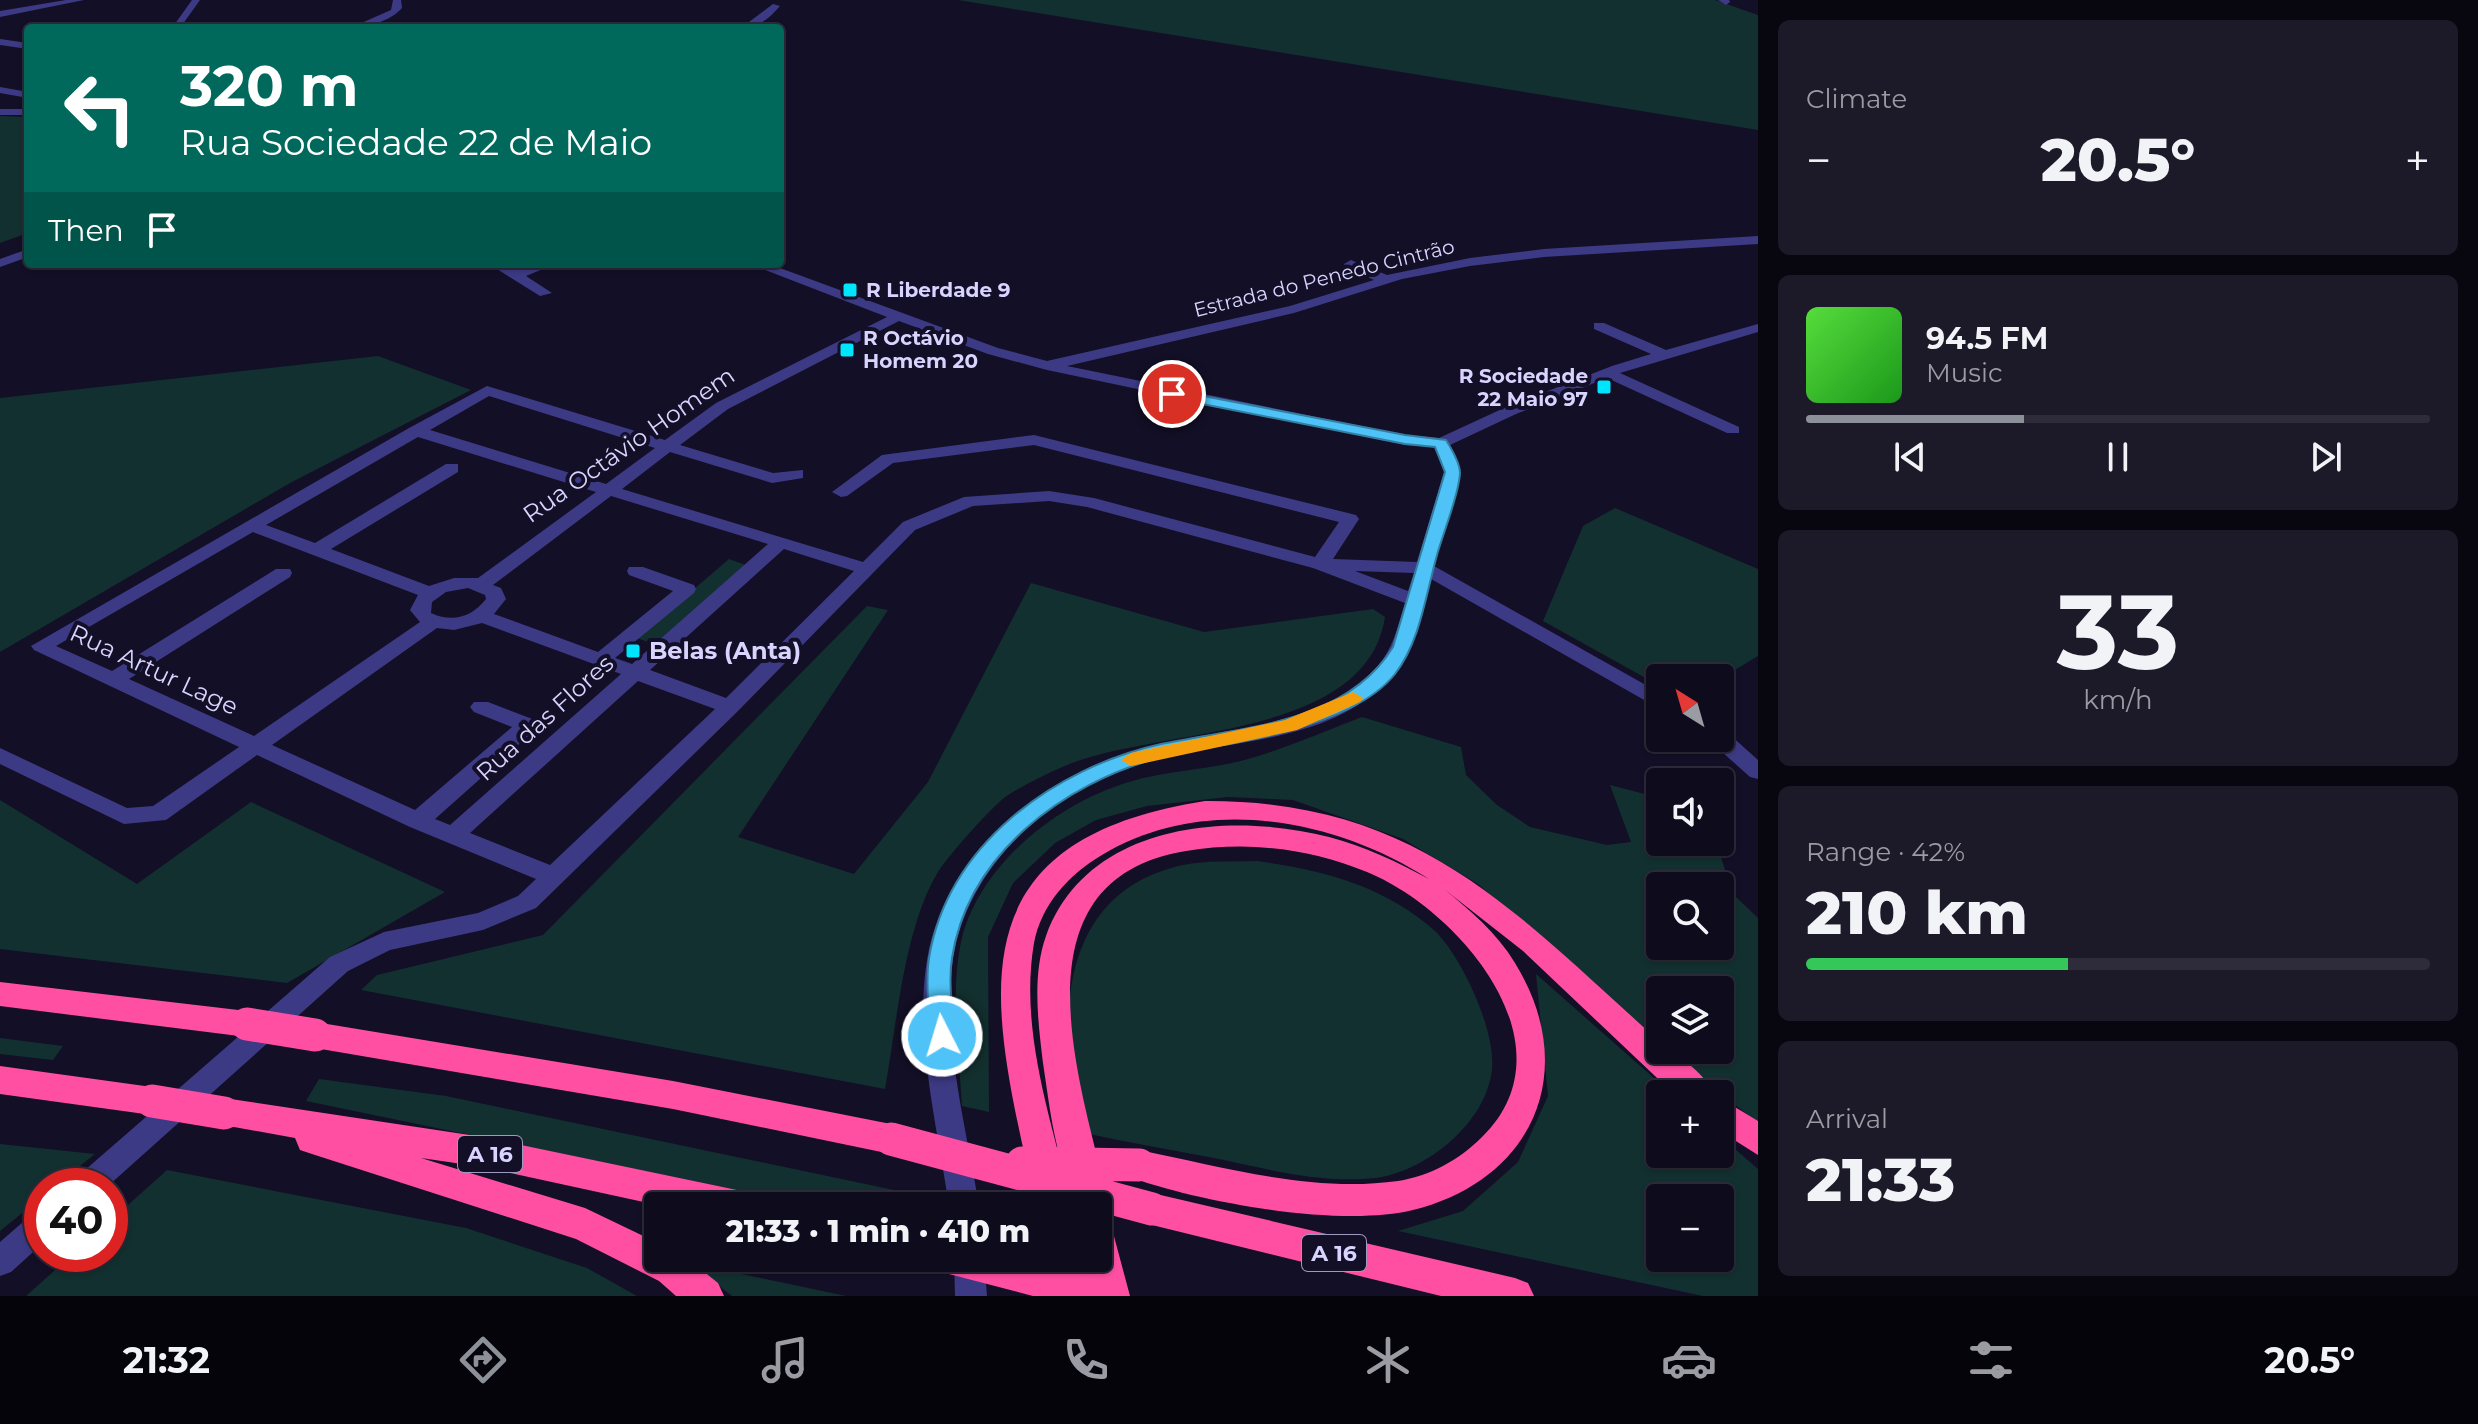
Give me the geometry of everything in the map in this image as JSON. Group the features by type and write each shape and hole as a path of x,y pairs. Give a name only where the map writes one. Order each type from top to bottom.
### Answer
{"highway":[{"path":"1051,1192 1020,1039 1015,999 1020,941 1041,893 1063,867 1116,834 1185,813 1251,810 1324,822 1382,842 1426,864 1492,908 1682,1080"},
{"path":"987,1162 1081,1164 1139,1165 1319,1200 1401,1197 1455,1176 1494,1151 1517,1120 1529,1090 1531,1060 1527,1028 1509,977 1470,929 1431,896 1399,876 1337,848 1271,834 1229,833 1192,837 1152,847 1121,862 1092,883 1070,910 1058,940 1052,977 1060,1069 1081,1164 1088,1192"},
{"name":"A 16","path":"0,994 247,1024 673,1095 891,1139 987,1162 1152,1209 1515,1296"},
{"name":"A 16","path":"0,1080 483,1152 671,1192"},
{"path":"232,1114 585,1225 672,1269 705,1296"},
{"path":"1734,1122 1758,1140"},
{"path":"1006,1272 1098,1296"},
{"path":"1068,1272 1073,1296"},
{"path":"1106,1272 1111,1296"}],"street":[{"path":"0,14 80,0"},
{"path":"179,24 196,0"},
{"path":"364,24 394,12 398,8 397,0"},
{"path":"752,24 776,6"},
{"path":"0,42 24,45"},
{"path":"0,90 23,93"},
{"path":"0,100 23,93"},
{"path":"0,112 24,112"},
{"name":"Estrada do Penedo Cintrão","path":"1047,366 1294,309 1386,280 1470,262 1544,253 1758,240"},
{"path":"0,263 24,254"},
{"path":"1351,264 1386,280"},
{"path":"503,268 545,293"},
{"path":"515,275 536,268"},
{"path":"768,268 993,351 1047,366 1390,437 1441,443 1608,373 1758,328"},
{"name":"Rua Octávio Homem","path":"481,585 607,488 722,406 899,316"},
{"path":"1599,326 1663,354"},
{"path":"1608,373 1733,430"},
{"name":"Rua Artur Lage","path":"553,876 418,821 41,646 487,391 663,447"},
{"path":"415,431 864,568"},
{"path":"841,492 888,459 1034,440 1350,519 1320,564"},
{"path":"962,1192 938,996 940,960 949,923 975,870 1023,817 1086,778 1161,751 1290,726 1352,699 1387,672 1402,647 1452,472 1441,443"},
{"path":"663,447 772,478 797,474"},
{"path":"318,549 452,468"},
{"path":"107,1168 339,964 384,942 483,921 508,913 527,902 730,707 864,568 909,526 937,512 970,501 1049,496 1088,502 1320,564 1416,601"},
{"path":"253,526 430,593"},
{"name":"Rua das Flores","path":"453,835 779,544"},
{"path":"1320,564 1425,568 1646,694"},
{"path":"602,659 687,589 636,571"},
{"path":"113,680 283,573"},
{"path":"453,583 481,585 494,592 496,599 481,616 456,624 433,622 420,610 422,600 430,593 453,583"},
{"path":"481,616 730,707"},
{"path":"0,755 124,816 158,814 433,622"},
{"path":"418,821 527,725 481,707"},
{"path":"1734,751 1758,772"},
{"path":"0,1262 24,1241"},
{"path":"970,1272 971,1296"}],"green space":[{"path":"958,0 1715,0 1758,15 1758,130"},
{"path":"0,116 24,117 24,234 0,243"},
{"path":"378,356 471,390 290,483 0,652 0,398"},
{"path":"1615,508 1758,569 1758,656 1734,671 1734,664 1646,664 1646,678 1543,621 1583,526"},
{"path":"729,559 749,566 656,645 637,638"},
{"path":"1031,583 1204,632 1373,609 1385,617 1370,657 1340,687 1300,708 1253,723 1106,753 1067,765 1001,801 951,855 926,895 909,948 885,1089 361,990 377,975 543,935 867,606 888,610 738,837 854,874 928,782"},
{"path":"1362,717 1461,747 1466,775 1497,805 1530,827 1607,845 1631,842 1610,785 1646,794 1646,856 1721,856 1726,872 1646,872 1646,960 1734,960 1734,895 1758,918 1758,1123 1734,1104 1734,1080 1704,1080 1684,1064 1734,1064 1734,976 1646,976 1646,1033 1478,884 1403,839 1293,800 1228,797 1147,806 1096,820 1055,843 1013,883 988,937 989,1112 962,1106 956,1003 961,942 970,914 984,888 1003,864 1024,841 1049,822 1102,792 1144,778 1219,766 1291,745"},
{"path":"0,800 137,884 251,802 445,892 287,983 0,949"},
{"path":"1257,861 1328,875 1395,902 1435,931 1466,976 1489,1035 1492,1069 1488,1089 1467,1125 1451,1141 1415,1165 1376,1178 1335,1179 1274,1171 1089,1134 1073,1051 1069,1006 1079,955 1100,914 1116,897 1157,873 1192,863"},
{"path":"1536,974 1656,1080 1646,1080 1646,1168 1734,1168 1734,1148 1758,1169 1758,1296 1703,1296 1398,1231 1463,1211 1518,1162 1548,1096"},
{"path":"0,1038 63,1046 53,1060 0,1054"},
{"path":"319,1079 446,1096 894,1192 745,1192 306,1101"},
{"path":"0,1144 95,1154 78,1168 24,1168 24,1212 0,1231"},
{"path":"167,1170 466,1228 587,1268 637,1296 26,1296 53,1272 128,1272 128,1205"},
{"path":"701,1272 732,1272 846,1296 732,1296"}],"slow traffic":[{"path":"1131,760 1161,751 1290,726 1353,698"}],"place":[{"name":"R Liberdade 9","path":"850,290"},
{"name":"R Octávio Homem 20","path":"847,350"},
{"name":"R Sociedade 22 Maio 97","path":"1604,387"},
{"name":"Belas (Anta)","path":"633,651"}],"route":[{"path":"942,1036 938,996 940,960 949,923 975,870 998,841 1023,817 1053,796 1121,762 1161,751 1254,735 1324,713 1372,685 1387,672 1402,647 1452,472 1441,443 1405,440 1172,394"}]}
